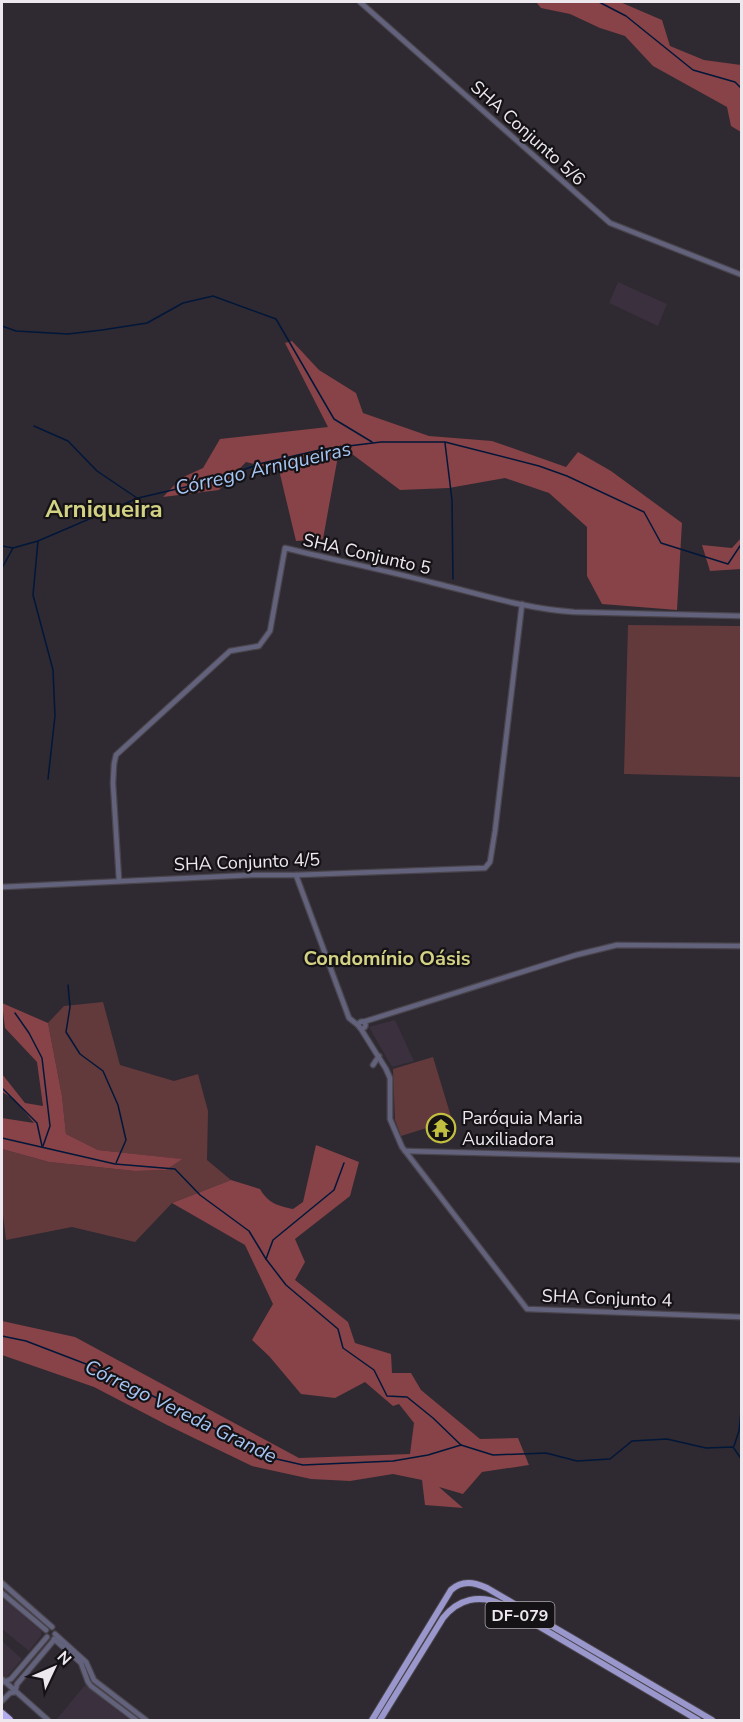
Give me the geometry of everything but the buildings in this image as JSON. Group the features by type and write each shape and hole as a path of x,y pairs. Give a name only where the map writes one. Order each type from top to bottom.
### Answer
{"main road":[{"name":"DF-079","path":"372,1720 445,1598 455,1586 466,1583 478,1584 712,1720"},
{"path":"475,1599 481,1592 478,1584"},
{"path":"380,1720 436,1629 454,1606 445,1598"},
{"name":"DF-079","path":"454,1606 475,1599 490,1600 501,1604 698,1720"}],"street":[{"name":"SHA Conjunto 5/6","path":"360,2 610,224 741,275"},
{"path":"692,263 697,257"},
{"name":"SHA Conjunto 5","path":"119,880 113,783 116,754 230,651 259,646 264,641 270,631 285,548 435,583 503,602 522,604"},
{"path":"522,604 574,612 741,616"},
{"name":"SHA Conjunto 4/5","path":"2,887 119,880 484,868 490,862 522,604"},
{"name":"SHA Conjunto 4","path":"296,875 349,1018 352,1022 363,1026 390,1078 390,1119 399,1142 527,1309 741,1317"},
{"path":"363,1026 576,955 617,945 741,946"},
{"path":"373,1065 379,1056"},
{"path":"405,1151 741,1160"},
{"path":"2,1583 52,1627 54,1637 81,1663 90,1684 145,1720"},
{"path":"2,1685 11,1679 47,1637 46,1630 2,1593 10,1590"},
{"path":"12,1602 17,1597"},
{"path":"46,1630 52,1627"},
{"path":"47,1637 54,1637"},
{"path":"15,1692 17,1684 54,1637"},
{"path":"11,1679 17,1684"},
{"path":"2,1685 15,1692 48,1720"},
{"path":"2,1685 7,1695"},
{"path":"2,1701 7,1695 15,1692"},
{"path":"118,1702 136,1720"},
{"path":"2,1709 6,1718"}],"shaded area":[{"path":"536,2 620,2 662,20 670,46 704,60 741,65 741,132 731,126 727,107 653,66 625,36 600,28 570,14 541,8"},
{"path":"618,282 667,304 658,326 609,303"},
{"path":"292,341 319,370 356,393 363,413 429,436 492,441 566,467 578,452 611,471 682,523 677,610 602,604 587,576 587,527 549,493 505,478 449,488 400,490 340,445 323,539 296,541 279,470 246,462 219,490 163,497 181,478 203,468 220,439 328,427 285,343"},
{"path":"741,538 741,569 710,571 702,545 732,548"},
{"path":"628,625 741,626 741,777 624,774"},
{"path":"103,1002 120,1065 174,1081 198,1074 208,1111 207,1160 231,1180 172,1203 135,1242 72,1227 6,1240 2,1207 2,1149 49,1162 135,1171 166,1170 180,1159 98,1150 66,1134 62,1096 48,1023 64,1006"},
{"path":"2,1003 48,1023 62,1096 66,1134 98,1150 182,1159 166,1170 135,1171 49,1162 2,1149 2,1118 34,1123 14,1099 2,1092 2,1074 25,1103 43,1106 37,1062 5,1028"},
{"path":"395,1020 414,1061 392,1067 369,1027"},
{"path":"433,1057 452,1120 401,1136 395,1120 393,1069"},
{"path":"316,1145 359,1162 350,1196 295,1239 305,1262 295,1280 348,1322 355,1343 391,1354 392,1373 411,1373 421,1390 480,1439 518,1438 529,1465 482,1472 463,1494 439,1487 463,1508 425,1505 422,1480 393,1474 350,1481 311,1479 252,1466 94,1387 2,1355 2,1321 75,1337 299,1458 410,1454 414,1423 399,1404 393,1406 365,1382 335,1398 301,1394 269,1356 252,1340 273,1304 245,1245 172,1203 231,1180 260,1189 266,1198 274,1203 293,1209 303,1202"},
{"path":"2,1598 41,1631 41,1636 29,1651 2,1629"},
{"path":"2,1641 22,1659 5,1679 2,1675"},
{"path":"85,1685 129,1720 56,1720"}],"waterway":[{"path":"599,2 626,16 693,70 735,82 742,89"},
{"path":"2,326 16,331 68,334 102,330 147,323 183,303 213,296 276,319 334,419 372,442"},
{"path":"34,426 68,441 97,471 137,498"},
{"name":"Córrego Arniqueiras","path":"2,546 13,548 38,541 138,498 207,482 263,463 324,449 381,442 445,442 539,466 567,476 644,512 661,543 728,564 742,543"},
{"path":"445,443 452,500 453,579"},
{"path":"38,541 33,595 53,670 55,716 48,779"},
{"path":"2,568 13,548"},
{"path":"68,985 70,1007 66,1032 80,1054 103,1071 118,1105 126,1140 116,1163"},
{"path":"15,1013 42,1058 50,1126 43,1146"},
{"path":"2,1088 37,1123 42,1146"},
{"path":"2,1138 115,1164 175,1169 200,1195 249,1231 266,1259 286,1285 338,1329 343,1348 374,1370 387,1396 407,1397 461,1445"},
{"path":"266,1259 273,1240 334,1190 344,1163"},
{"name":"Córrego Vereda Grande","path":"2,1336 26,1341 86,1364 134,1386 268,1457 303,1465 393,1461 428,1455 461,1445 493,1455 546,1453 577,1461 610,1459 632,1441 667,1439 706,1448 733,1447 742,1460"},
{"path":"734,1446 739,1431 742,1400"}],"place":[{"name":"Paróquia Maria Auxiliadora","path":"441,1128"}],"district":[{"name":"Arniqueira","path":"104,509"},
{"name":"Condomínio Oásis","path":"387,958"}]}
